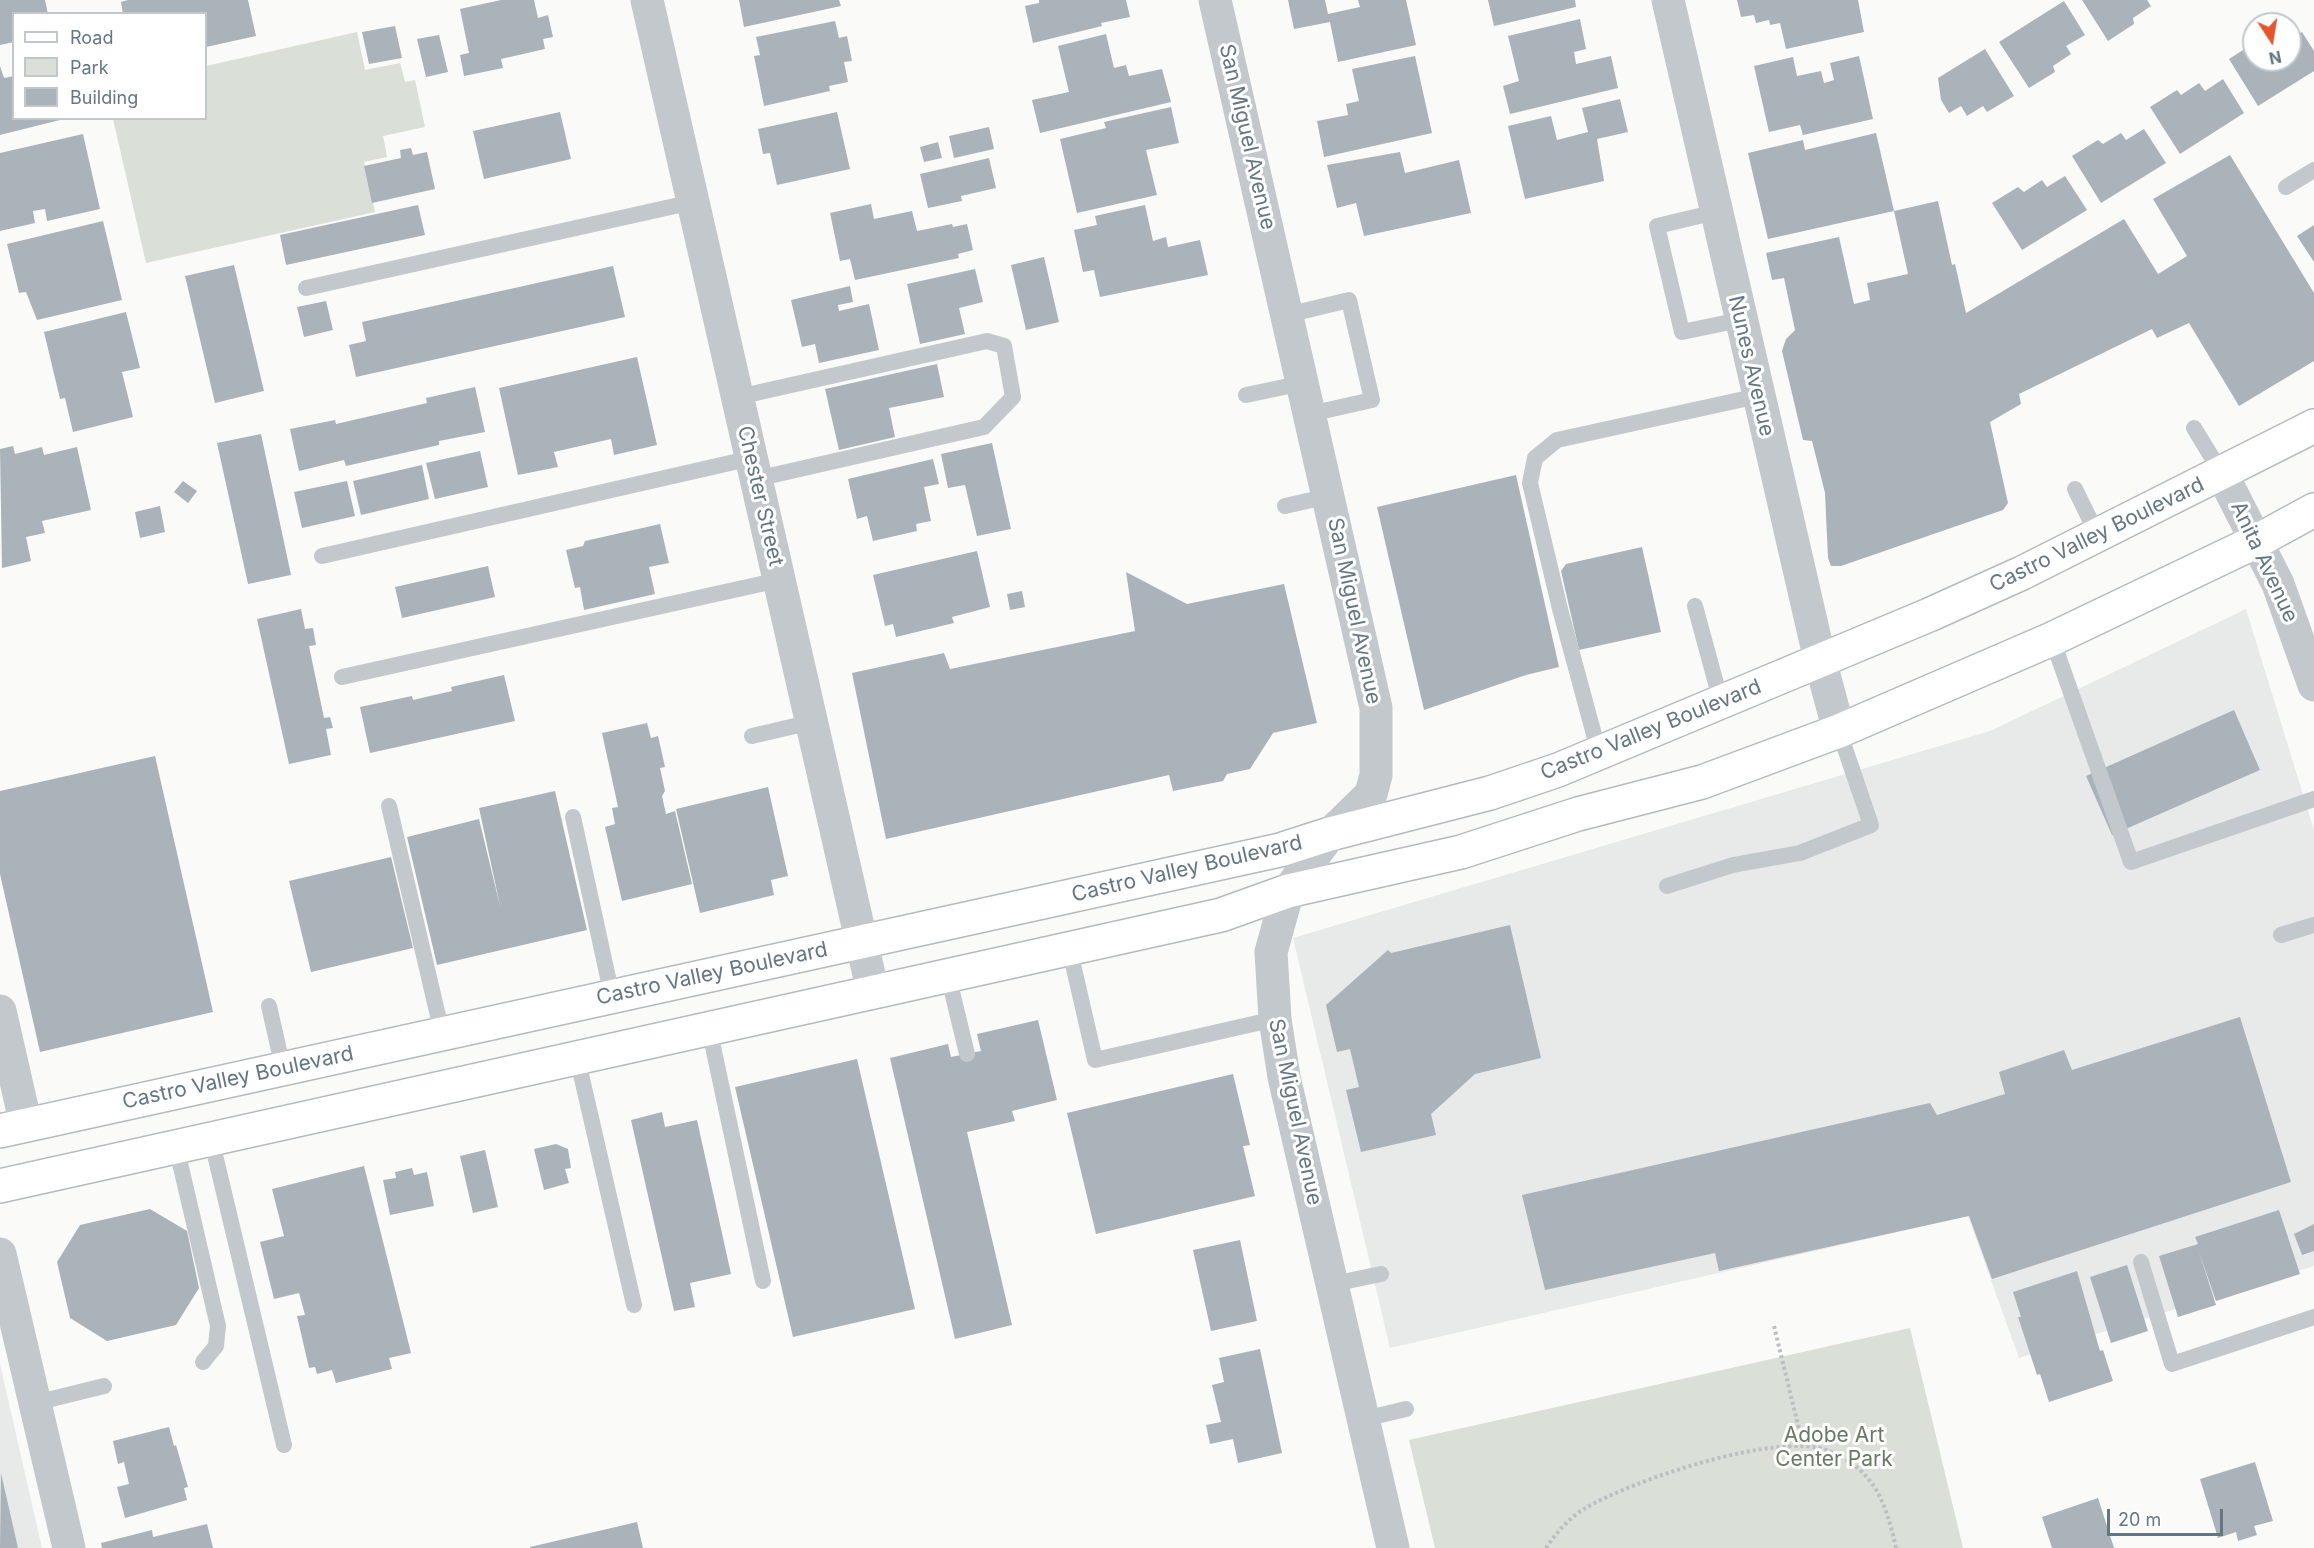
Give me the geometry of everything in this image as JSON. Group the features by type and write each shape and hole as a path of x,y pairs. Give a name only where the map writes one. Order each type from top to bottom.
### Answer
{"main road":[{"name":"Castro Valley Boulevard","path":"13,1128 1280,850 1330,834 1490,793 1599,753 1929,615 2098,536 2314,426"},
{"path":"0,1186 1221,915 1288,891 1461,852 1578,814 1702,782 1839,731 2052,639 2257,542 2314,510"}],"street":[{"name":"Chester Street","path":"647,0 873,992"},
{"name":"San Miguel Avenue","path":"1215,0 1376,708 1376,775 1371,794 1330,834 1288,891 1271,952 1275,1019 1284,1077 1393,1548"},
{"name":"Nunes Avenue","path":"1668,0 1740,320 1820,660 1839,731"},
{"name":"Anita Avenue","path":"2222,474 2289,607 2314,685"},
{"path":"0,1011 13,1128"},
{"path":"0,1254 69,1548"}],"lane":[{"path":"2286,187 2314,170"},
{"path":"306,288 693,202"},
{"path":"1716,212 1657,226 1682,332 1740,320"},
{"path":"1287,315 1349,300 1372,400 1310,414"},
{"path":"322,556 754,469 984,427 1013,397 1004,346 987,341 738,397"},
{"path":"1246,395 1303,383"},
{"path":"1599,753 1560,609 1530,483 1535,458 1557,440 1758,396"},
{"path":"2194,428 2222,474"},
{"path":"2075,489 2098,536"},
{"path":"1285,506 1329,496"},
{"path":"342,677 779,580"},
{"path":"1695,606 1722,702"},
{"path":"2052,639 2131,862 2314,799"},
{"path":"752,736 812,722"},
{"path":"1667,886 1733,865 1800,853 1871,825 1839,731"},
{"path":"389,806 442,1033"},
{"path":"573,817 612,996"},
{"path":"2281,935 2314,925"},
{"path":"1069,947 1095,1060 1275,1019"},
{"path":"948,975 967,1054"},
{"path":"269,1006 283,1068"},
{"path":"709,1028 763,1281"},
{"path":"577,1057 634,1305"},
{"path":"211,1138 284,1445"},
{"path":"176,1146 218,1326 216,1346 203,1362"},
{"path":"2141,1262 2172,1364 2314,1317"},
{"path":"1333,1284 1381,1274"},
{"path":"35,1403 104,1386"},
{"path":"1364,1419 1406,1409"}],"path":[{"path":"1774,1326 1803,1446"},
{"path":"1546,1548 1565,1524 1582,1510 1626,1487 1755,1451 1803,1446 1828,1450 1854,1465 1873,1482 1885,1506 1896,1548"}],"shaded area":[{"path":"2246,609 2314,830 2314,1266 2019,1358 1968,1216 1390,1348 1293,938 1990,731"},
{"path":"0,1364 42,1548 0,1548"}],"green space":[{"path":"357,32 365,70 400,63 405,82 415,80 425,127 383,136 387,157 364,162 375,212 146,263 113,120 207,120 207,66"},
{"name":"Adobe Art Center Park","path":"1910,1328 1963,1548 1435,1548 1409,1440"}],"building":[{"path":"0,0 45,0 48,12 12,12 12,42 0,45"},
{"path":"128,0 248,0 256,36 207,47 207,12 123,12 121,2"},
{"path":"501,0 534,0 538,18 548,15 553,37 543,39 545,49 501,59 503,68 464,76 460,55 469,53 460,9"},
{"path":"739,0 839,0 841,6 744,27"},
{"path":"1039,0 1126,0 1130,17 1033,43 1025,6 1039,3"},
{"path":"1288,0 1325,0 1328,14 1360,7 1358,0 1406,0 1416,45 1338,62 1330,22 1294,29"},
{"path":"1488,0 1575,0 1576,7 1494,26"},
{"path":"1737,0 1858,0 1864,32 1786,49 1780,23 1770,25 1769,20 1756,23 1754,15 1741,17"},
{"path":"2082,0 2147,0 2151,6 2133,18 2134,24 2108,41"},
{"path":"2064,1 2085,35 2066,46 2071,54 2053,66 2055,72 2029,88 1999,42"},
{"path":"1580,19 1586,49 1574,52 1576,64 1611,56 1618,88 1510,114 1503,86 1519,81 1508,36"},
{"path":"835,21 839,38 847,36 852,61 844,62 848,82 829,86 830,91 764,106 754,56 760,55 756,37"},
{"path":"395,26 402,58 369,64 362,32"},
{"path":"2302,32 2314,51 2314,71 2258,106 2229,59 2242,51 2242,72 2302,72"},
{"path":"1106,34 1114,68 1126,65 1129,76 1162,69 1171,102 1040,133 1032,100 1069,92 1058,46"},
{"path":"439,35 448,72 426,77 417,39"},
{"path":"1985,49 2014,96 1987,112 1983,106 1967,116 1961,106 1949,113 1941,100 1938,78"},
{"path":"1415,56 1432,133 1324,157 1317,121 1348,115 1346,104 1359,101 1352,69"},
{"path":"1859,56 1873,119 1803,135 1800,125 1769,132 1754,66 1793,57 1797,76 1821,71 1824,83 1834,80 1830,63"},
{"path":"0,66 4,78 12,76 12,120 60,120 0,135"},
{"path":"2223,79 2244,113 2180,154 2150,107 2177,90 2181,95 2199,83 2205,91"},
{"path":"1620,99 1628,132 1597,139 1604,181 1525,199 1508,126 1551,116 1557,140 1588,132 1582,108"},
{"path":"1171,107 1179,143 1146,150 1157,195 1077,213 1060,139 1106,128 1104,122"},
{"path":"560,112 571,159 484,179 473,131"},
{"path":"837,112 850,169 777,185 770,153 763,154 758,129"},
{"path":"989,127 994,149 954,158 949,136"},
{"path":"2144,129 2166,163 2101,203 2072,156 2098,140 2103,144 2121,133 2126,140"},
{"path":"1876,133 1894,211 1768,239 1748,153 1803,140 1805,150"},
{"path":"83,134 100,209 47,221 45,209 33,211 35,223 0,231 0,153"},
{"path":"938,142 942,158 924,162 920,147"},
{"path":"411,148 413,155 427,152 435,189 372,203 364,166 401,158 400,150"},
{"path":"1400,152 1405,173 1459,160 1471,213 1364,236 1356,203 1337,208 1327,165"},
{"path":"2230,155 2314,293 2314,361 2239,406 2189,323 2157,338 2152,329 2019,394 2021,404 1990,422 2008,503 2003,510 1841,566 1831,566 1828,558 1825,493 1812,441 1803,440 1782,351 1786,339 1795,330 1784,278 1772,280 1766,253 1839,237 1854,304 1870,300 1867,283 1908,274 1894,211 1938,201 1952,265 1955,264 1966,313 2124,219 2158,274 2187,256 2153,199"},
{"path":"989,158 996,188 961,196 962,201 928,208 920,174"},
{"path":"2065,176 2087,210 2022,250 1992,203 2018,187 2024,192 2042,180 2047,187"},
{"path":"871,204 874,219 912,211 917,231 952,224 953,227 967,224 973,250 958,254 959,258 855,280 850,259 840,261 830,213"},
{"path":"418,205 425,235 286,265 280,235"},
{"path":"1145,205 1153,241 1166,237 1168,247 1200,240 1208,275 1100,297 1094,270 1083,272 1074,230 1097,225 1095,216"},
{"path":"103,221 122,300 37,320 26,292 19,293 7,244"},
{"path":"2314,225 2314,262 2297,236"},
{"path":"1044,257 1059,322 1026,330 1011,265"},
{"path":"234,265 264,391 215,403 185,276"},
{"path":"613,266 625,317 356,377 349,345 366,341 362,322"},
{"path":"975,269 983,302 959,308 965,334 920,344 907,284"},
{"path":"850,286 853,302 838,305 839,311 869,304 879,350 819,363 815,344 802,347 791,300"},
{"path":"326,301 333,330 304,337 297,307"},
{"path":"126,312 140,368 122,372 133,417 73,432 65,398 60,399 44,332"},
{"path":"637,357 657,445 614,455 611,439 554,452 558,467 518,475 499,388"},
{"path":"937,364 944,397 889,408 895,437 839,450 825,389"},
{"path":"475,387 485,432 439,441 439,445 346,466 344,460 299,471 290,429 335,420 336,424 427,403 426,398"},
{"path":"261,434 291,575 248,584 217,443"},
{"path":"992,443 1011,529 977,536 965,485 948,488 941,454"},
{"path":"13,446 15,454 42,447 44,455 77,447 91,510 42,521 45,533 26,537 31,561 2,568 0,449"},
{"path":"480,451 488,487 435,499 426,463"},
{"path":"933,459 939,484 924,487 931,521 916,524 917,531 873,541 867,516 857,519 848,479"},
{"path":"422,465 429,499 361,515 353,481"},
{"path":"1516,475 1559,667 1526,675 1424,710 1377,507"},
{"path":"183,481 197,491 188,503 174,492"},
{"path":"347,481 355,516 302,528 294,492"},
{"path":"160,506 165,532 140,538 135,512"},
{"path":"660,524 669,563 649,567 655,594 584,610 580,587 575,588 566,550 583,546 585,541"},
{"path":"1642,547 1661,632 1579,650 1561,571 1566,564"},
{"path":"977,551 990,607 952,617 954,623 896,637 893,624 885,626 873,575"},
{"path":"488,566 495,597 402,618 395,587"},
{"path":"1126,572 1187,604 1284,584 1317,723 1273,733 1250,769 1227,774 1223,781 1173,791 1169,775 886,839 852,673 944,653 950,669 1135,631"},
{"path":"1022,591 1025,607 1010,610 1007,594"},
{"path":"301,609 305,629 313,628 316,645 309,646 324,718 330,717 333,728 326,729 331,755 289,764 257,619"},
{"path":"504,675 515,721 370,753 360,707 412,696 413,700 452,691 451,687"},
{"path":"2234,710 2260,770 2112,835 2086,776"},
{"path":"647,723 651,738 658,736 665,767 660,768 665,791 662,796 666,814 675,811 692,884 622,901 605,827 615,824 612,808 618,807 602,733"},
{"path":"155,756 213,1012 40,1052 0,874 0,791"},
{"path":"768,787 788,876 771,880 774,895 700,913 676,809"},
{"path":"555,791 587,930 437,965 407,837 479,819 501,910 479,808"},
{"path":"391,857 413,948 311,972 289,881"},
{"path":"1510,925 1541,1058 1475,1074 1431,1114 1436,1135 1361,1152 1346,1090 1359,1087 1350,1049 1337,1052 1326,1005 1388,950 1391,953"},
{"path":"2240,1017 2291,1182 1992,1279 1969,1216 1719,1271 1715,1253 1545,1290 1522,1195 1930,1103 1937,1115 2005,1094 1999,1072 2064,1050 2072,1070"},
{"path":"1038,1020 1057,1100 1012,1111 1015,1121 967,1132 1012,1325 955,1339 890,1058 948,1044 951,1057 981,1051 977,1034"},
{"path":"857,1059 915,1309 793,1337 735,1087"},
{"path":"1233,1074 1250,1145 1243,1146 1255,1196 1096,1234 1067,1113"},
{"path":"662,1112 665,1127 697,1120 731,1274 690,1283 695,1307 674,1311 631,1120"},
{"path":"556,1144 568,1149 571,1168 565,1169 569,1183 544,1190 534,1149"},
{"path":"485,1150 498,1207 473,1213 460,1156"},
{"path":"364,1166 411,1353 389,1358 392,1369 336,1383 332,1370 317,1374 315,1367 309,1368 297,1316 305,1315 299,1293 274,1299 260,1242 284,1236 272,1189"},
{"path":"412,1168 414,1175 427,1172 434,1206 390,1215 383,1180 396,1178 395,1172"},
{"path":"150,1209 187,1231 199,1288 176,1325 107,1341 70,1318 57,1262 80,1225"},
{"path":"2279,1210 2300,1274 2216,1301 2198,1249 2216,1305 2178,1317 2159,1256 2198,1244 2195,1237"},
{"path":"2314,1224 2314,1251 2302,1255 2294,1234"},
{"path":"1240,1240 1257,1321 1211,1331 1193,1250"},
{"path":"2127,1265 2148,1331 2111,1343 2090,1277"},
{"path":"2077,1271 2100,1351 2103,1350 2113,1381 2049,1402 2040,1374 2037,1375 2018,1317 2021,1317 2013,1292"},
{"path":"1260,1349 1282,1453 1238,1463 1233,1439 1210,1444 1206,1425 1221,1422 1212,1385 1224,1382 1219,1358"},
{"path":"169,1427 188,1487 184,1488 187,1500 125,1518 117,1487 129,1484 124,1462 118,1464 113,1441"},
{"path":"2255,1462 2273,1521 2254,1526 2257,1535 2238,1541 2236,1532 2218,1538 2200,1479"},
{"path":"1,1473 18,1548 0,1548"},
{"path":"2098,1498 2114,1548 2052,1548 2042,1517"},
{"path":"637,1522 643,1548 530,1548 530,1547"},
{"path":"207,1524 213,1548 102,1548 101,1543 152,1530 153,1537"}]}
